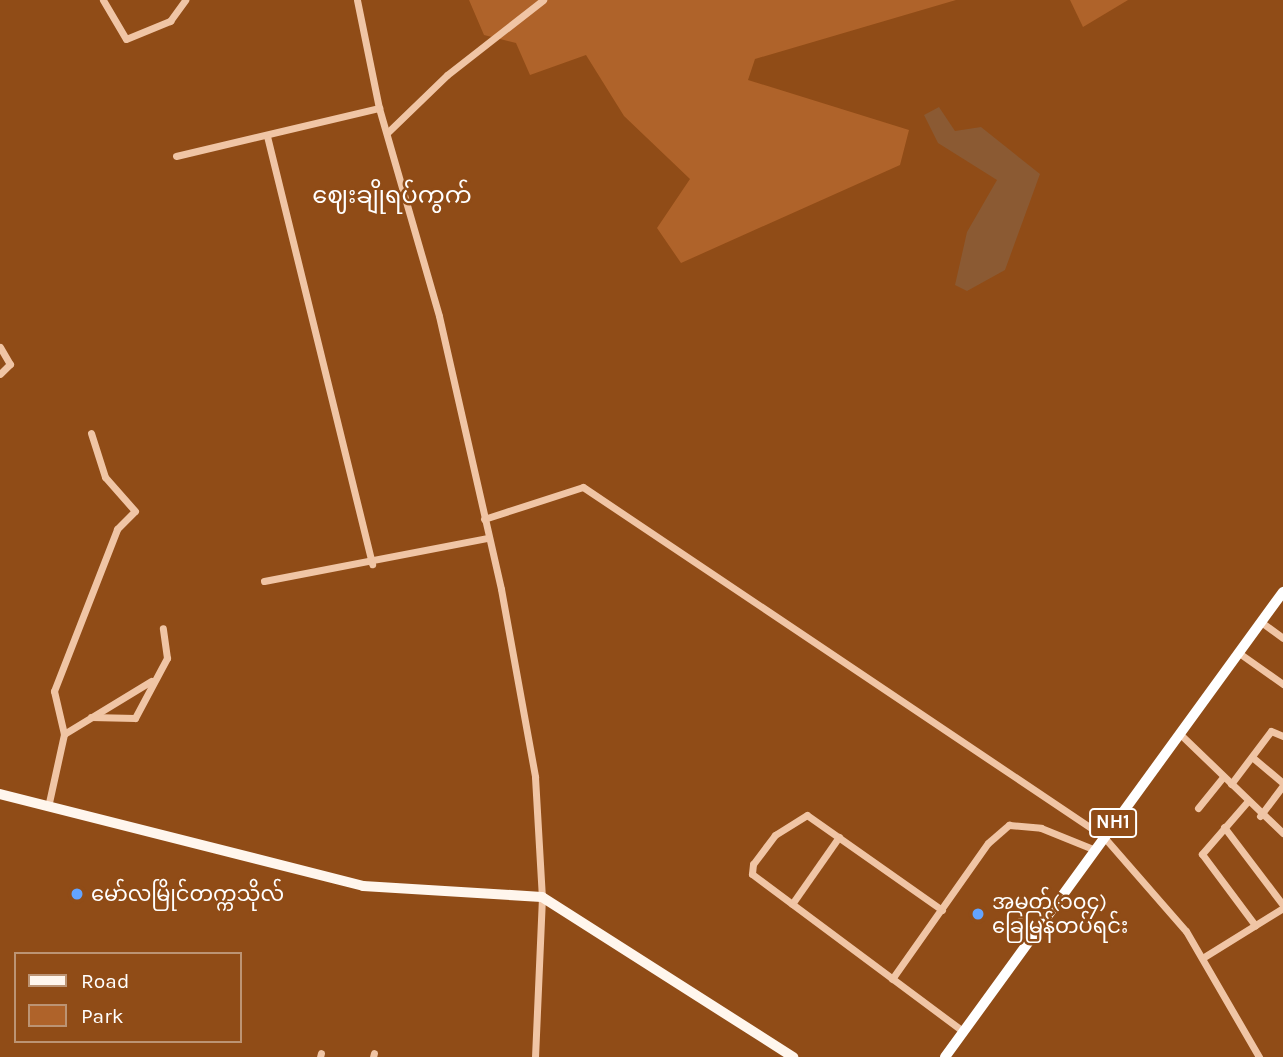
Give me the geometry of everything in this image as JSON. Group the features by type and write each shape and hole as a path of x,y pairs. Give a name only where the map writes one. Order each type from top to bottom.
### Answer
{"highway":[{"name":"NH1","path":"945,1057 1093,849 1283,592"}],"main road":[{"path":"0,794 363,886 542,897 793,1057"}],"street":[{"path":"103,0 126,39 170,21 185,0"},
{"path":"356,0 379,108 439,316 488,538 535,777 542,897 535,1057"},
{"path":"388,132 447,75 544,0"},
{"path":"176,156 379,108"},
{"path":"267,136 372,564"},
{"path":"0,347 10,364 0,374"},
{"path":"48,807 64,734 54,691 117,529 135,511 105,477 91,433"},
{"path":"484,519 583,487 1103,836 1155,890 1204,957 1259,1057"},
{"path":"264,580 372,564 488,538"},
{"path":"1261,622 1283,638"},
{"path":"91,717 133,720 167,658 163,628"},
{"path":"1239,653 1283,684"},
{"path":"64,734 152,681"},
{"path":"1231,784 1270,731 1283,736"},
{"path":"1180,734 1260,816 1283,833"},
{"path":"1252,757 1283,784 1260,816"},
{"path":"1198,808 1223,776"},
{"path":"1247,802 1202,856 1255,925"},
{"path":"942,910 807,815 797,816 753,864 752,874 963,1031"},
{"path":"892,979 988,843 1009,825 1041,828 1093,849"},
{"path":"1204,957 1283,906 1224,827"},
{"path":"792,905 839,837"}],"green space":[{"path":"469,0 956,0 755,59 748,80 909,130 900,165 681,263 657,228 690,179 624,116 586,55 530,75 516,43 484,35"},
{"path":"1070,0 1128,0 1083,27"}],"shaded area":[{"path":"939,107 955,131 981,127 1040,174 1005,270 967,291 955,285 967,232 997,180 938,143 924,115"}],"place":[{"name":"မော်လမြိုင်တက္ကသိုလ်","path":"77,894"},
{"name":"အမှတ်(၁၀၄) ခြေမြန်တပ်ရင်း","path":"978,914"}],"district":[{"name":"ဈေးချိုရပ်ကွက်","path":"392,196"}]}
